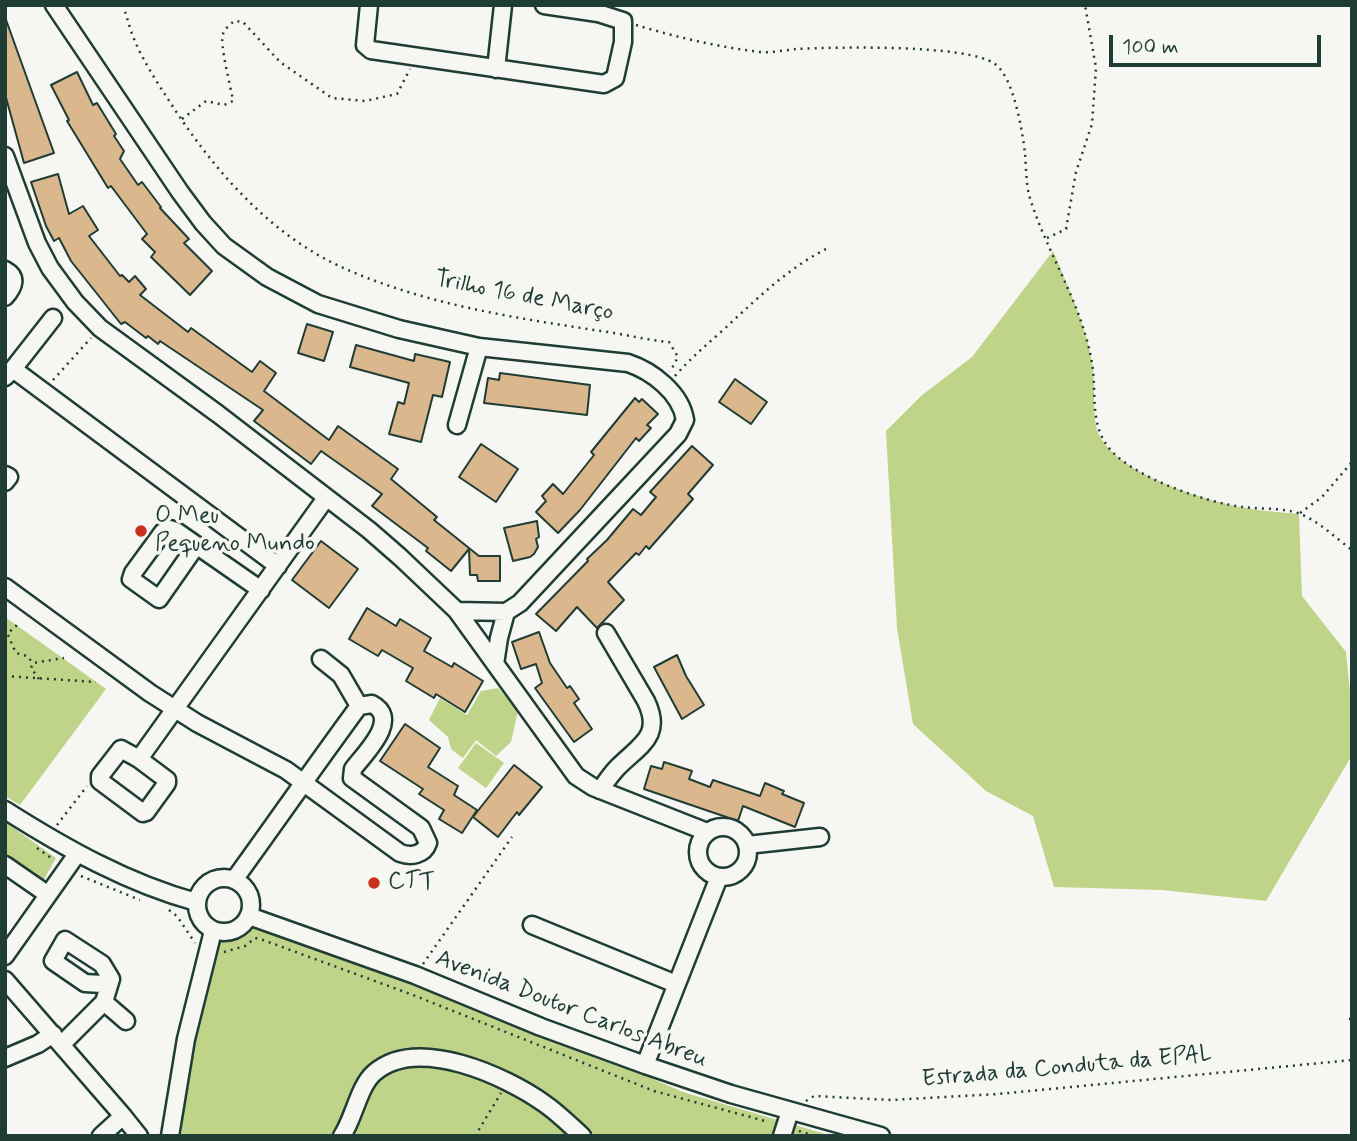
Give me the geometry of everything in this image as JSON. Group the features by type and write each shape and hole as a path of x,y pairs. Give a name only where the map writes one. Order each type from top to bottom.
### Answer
{"street":[{"path":"54,5 203,223 241,259 284,288 335,311 479,347 628,363 664,384 677,401 684,416 684,425 678,434 520,603 506,612 457,611"},
{"path":"369,5 365,45 367,48 604,84 615,78 623,42 623,21 598,13 544,5"},
{"path":"496,69 503,5"},
{"path":"5,156 37,243 50,268 75,302 100,328 218,414 400,557 457,611 572,772 600,790 707,832"},
{"path":"5,270 12,274 14,283 5,297"},
{"path":"53,318 9,373 278,565"},
{"path":"457,425 479,347"},
{"path":"5,475 9,477 5,482"},
{"path":"139,759 177,710 326,498"},
{"path":"196,546 261,590"},
{"path":"5,587 150,693 197,723 286,769 303,784 400,853 410,855 424,850 428,843 421,828 353,780 351,775 382,729 383,712 376,705 359,706 303,784 234,880"},
{"path":"495,664 506,612"},
{"path":"600,790 620,765 649,737 652,726 650,709 606,633"},
{"path":"321,659 341,675 359,706"},
{"path":"121,749 139,759 167,780 146,812 141,811 99,778 121,749"},
{"path":"5,810 77,854 168,894 196,902"},
{"path":"715,828 731,828 747,845 748,854 741,869 727,877 711,874 700,862 698,846 707,832 715,828"},
{"path":"747,845 820,837"},
{"path":"6,955 77,854"},
{"path":"5,865 47,894"},
{"path":"645,1065 719,877"},
{"path":"224,878 234,880 243,886 249,895 249,916 244,925 234,930 224,933 212,931 199,916 196,902 201,889 209,882 224,878"},
{"name":"Avenida Doutor Carlos Abreu","path":"249,916 415,975 541,1027 645,1065 785,1124 881,1136"},
{"path":"532,925 676,984"},
{"path":"160,1136 170,1136 186,1039 212,931"},
{"path":"5,980 139,1136"},
{"path":"5,1058 58,1039 106,995 126,1021"},
{"path":"342,1136 366,1083 374,1072 408,1059 437,1059 470,1067 508,1082 547,1105 582,1136"},
{"path":"101,1136 123,1116"}],"path":[{"name":"Trilho 16 de Março","path":"123,5 144,59 200,148 244,196 281,230 348,270 429,299 507,316 669,342 678,357 664,384"},
{"path":"1047,237 1066,229 1076,172 1092,124 1096,68 1085,5"},
{"path":"181,120 206,102 224,105 233,101 221,45 223,32 234,21 243,22 280,62 332,98 365,101 397,93 416,57"},
{"path":"623,21 663,33 762,52 798,49 913,50 973,55 996,65 1010,86 1024,148 1029,193 1075,305 1092,362 1097,428 1110,450 1132,467 1170,487 1239,507 1292,511 1320,526 1352,550"},
{"path":"664,384 750,303 794,267 828,248"},
{"path":"61,371 100,328"},
{"path":"1299,514 1322,497 1352,462"},
{"path":"17,625 6,636 16,653 27,656 33,663"},
{"path":"33,663 64,658"},
{"path":"33,663 31,668 39,678"},
{"path":"5,677 96,682"},
{"path":"57,824 88,785 99,778"},
{"path":"415,975 512,837"},
{"path":"36,848 95,882 149,903"},
{"path":"160,907 177,916 192,940 200,947 227,953 245,946 255,938 263,940 413,995 654,1091 785,1124 815,1136"},
{"name":"Estrada da Conduta da EPAL","path":"785,1124 814,1096 891,1100 998,1094 1352,1060"},
{"path":"475,1136 508,1082"}],"green space":[{"path":"1053,251 1076,305 1089,348 1096,426 1103,442 1117,457 1136,469 1180,490 1240,507 1299,514 1302,596 1346,652 1352,713 1352,755 1266,901 1162,890 1054,887 1033,816 986,791 913,724 897,628 886,431 921,396 972,357"},
{"path":"5,617 106,689 20,805 5,796"},
{"path":"498,688 518,711 511,742 496,756 476,740 463,758 451,749 448,737 429,720 440,698 467,715 481,691"},
{"path":"476,743 504,763 486,788 458,768"},
{"path":"5,822 56,858 41,885 5,860"},
{"path":"244,927 258,927 418,982 518,1021 683,1092 832,1136 186,1136 181,1134 191,1045 216,946"}],"building":[{"path":"5,17 54,153 24,163 5,94"},
{"path":"77,72 93,105 97,103 116,134 114,136 124,151 120,159 138,185 142,182 160,208 189,239 184,243 212,271 190,295 151,257 155,252 142,239 147,234 111,186 108,188 67,121 69,120 51,85"},
{"path":"58,174 69,214 83,206 98,230 89,236 120,276 129,282 135,276 146,289 140,295 188,332 191,328 252,372 260,361 276,373 264,391 329,440 338,426 398,469 391,479 437,517 434,520 479,556 500,556 500,581 478,581 477,575 470,575 469,549 451,571 426,551 428,548 372,506 382,494 321,451 311,464 254,421 263,410 160,341 158,344 125,322 121,324 71,261 59,238 54,241 46,226 31,182"},
{"path":"307,324 333,332 324,361 298,353"},
{"path":"356,345 414,361 415,354 450,362 442,397 433,395 421,442 389,434 398,402 404,404 409,383 350,367"},
{"path":"500,373 590,385 587,415 484,403 488,378 499,380"},
{"path":"735,379 767,402 751,424 719,402"},
{"path":"635,398 639,402 642,399 658,414 647,425 651,428 639,441 636,438 580,510 558,533 536,512 546,501 542,496 553,484 563,494 594,455 591,452"},
{"path":"481,444 518,469 496,502 459,477"},
{"path":"692,446 713,465 688,494 693,499 649,549 646,546 639,555 636,553 608,582 624,600 597,628 577,607 556,631 536,614 588,561 633,509 641,515 656,497 650,492"},
{"path":"537,521 539,537 536,539 538,547 534,554 513,561 504,528"},
{"path":"321,541 358,569 329,608 292,580"},
{"path":"367,608 396,626 400,619 431,638 424,651 452,667 454,663 483,681 465,712 436,694 434,698 406,681 413,668 382,650 378,656 349,639"},
{"path":"539,632 550,663 567,688 570,686 579,699 574,703 592,729 574,742 535,688 542,683 536,664 521,669 512,642"},
{"path":"677,655 704,705 682,719 654,667"},
{"path":"405,724 440,748 428,767 458,786 454,795 477,810 462,833 439,819 444,810 419,794 423,789 380,761"},
{"path":"664,762 692,771 689,779 710,787 713,780 760,796 765,783 784,791 782,794 804,803 795,827 743,806 738,821 644,789 651,766 662,769"},
{"path":"514,765 542,787 519,815 517,812 498,837 473,817"}],"place":[{"name":"O Meu Pequeno Mundo","path":"141,531"},
{"name":"CTT","path":"374,883"}]}
